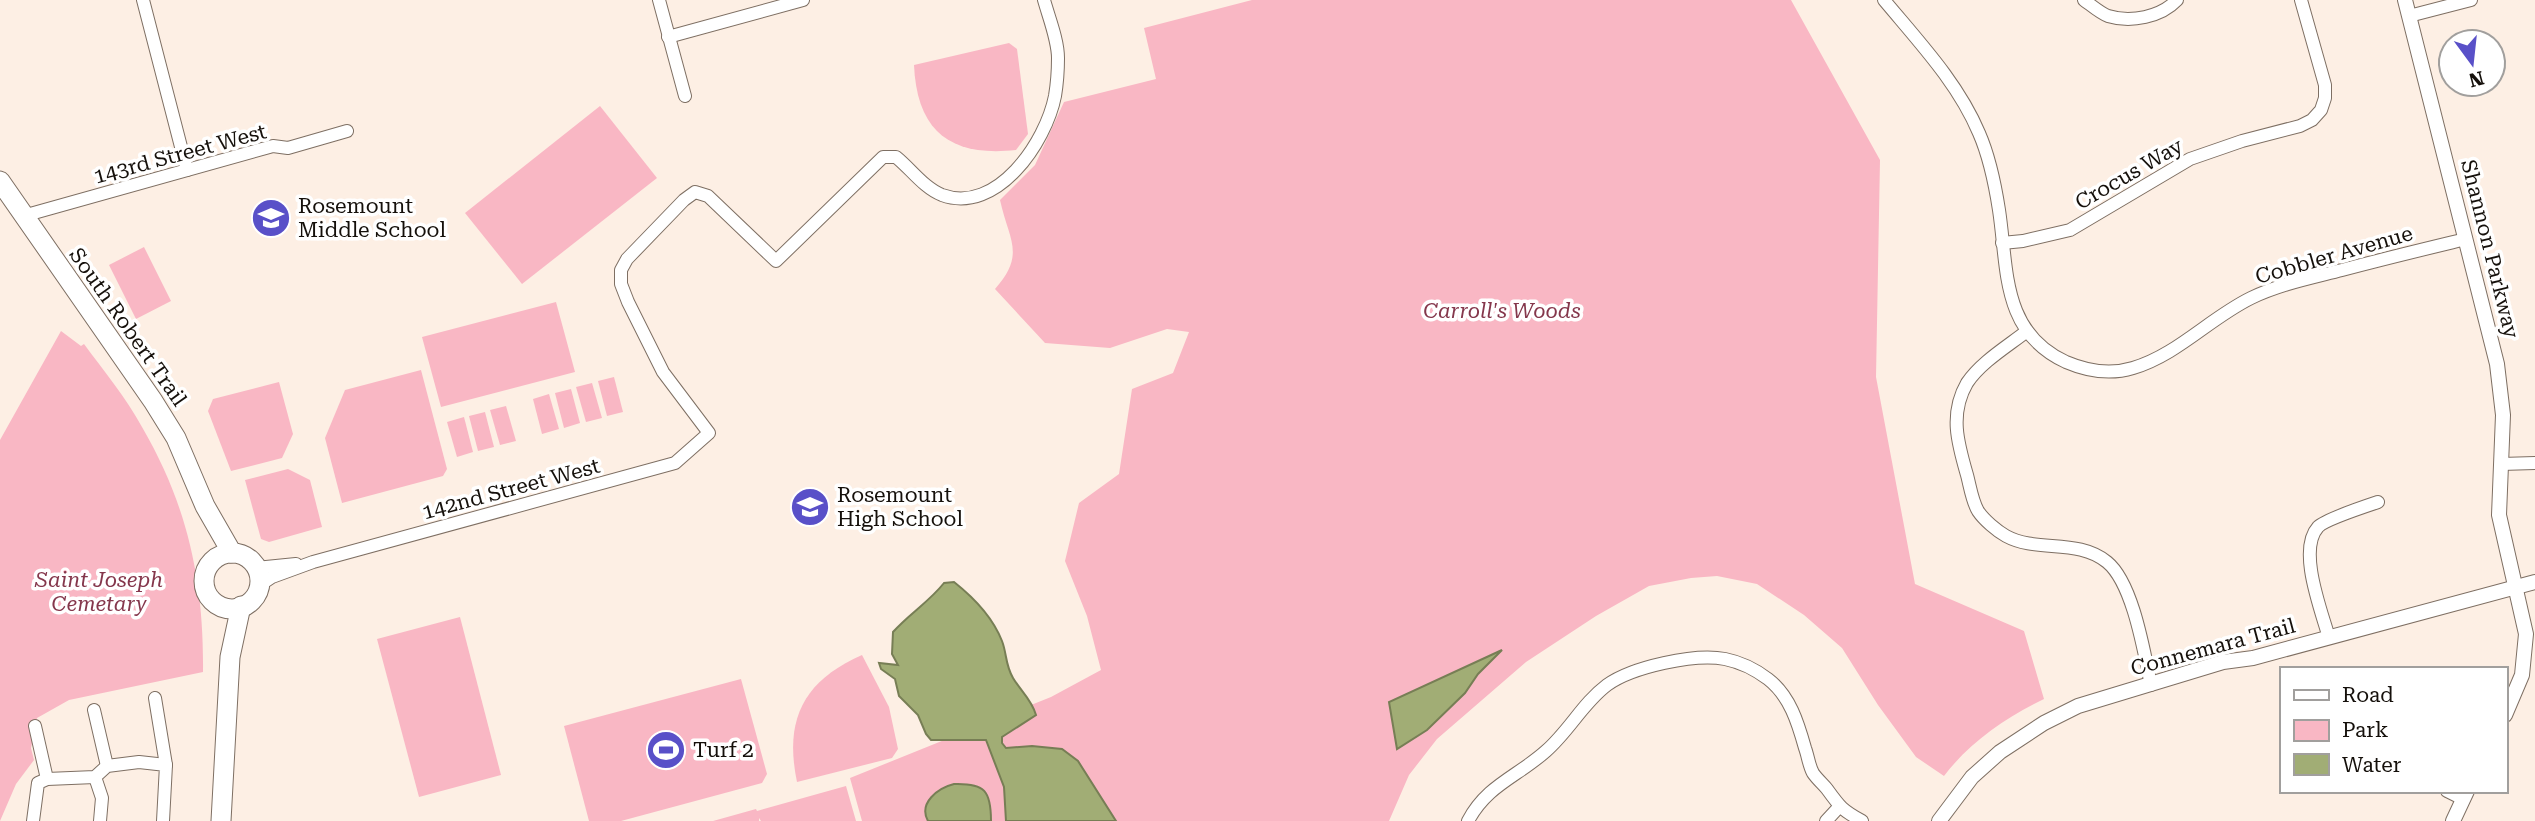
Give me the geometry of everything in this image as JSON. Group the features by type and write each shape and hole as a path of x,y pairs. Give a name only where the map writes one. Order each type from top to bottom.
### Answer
{"main road":[{"name":"South Robert Trail","path":"0,181 176,438 223,557"},
{"path":"219,606 234,609 254,599 258,577 246,557 223,557 205,573 207,594 219,606 230,657"},
{"path":"221,821 230,657 242,606"}],"street":[{"path":"143,0 187,170"},
{"path":"659,0 685,96"},
{"path":"668,37 803,0"},
{"name":"142nd Street West","path":"258,577 272,577 313,562 676,463 709,433 663,372 628,302 621,284 621,270 627,259 695,192 708,196 776,261 883,157 896,157 929,188 942,195 969,198 993,190 1027,156 1038,138 1055,97 1058,55 1044,0"},
{"name":"Cobbler Avenue","path":"1884,0 1943,72 1962,99 1979,133 1992,170 2011,302 2027,331 2048,352 2073,365 2101,371 2130,369 2160,358 2233,308 2269,290 2466,239"},
{"path":"2084,0 2107,16 2140,19 2170,7 2178,0"},
{"name":"Crocus Way","path":"2003,243 2070,230 2190,159 2312,120 2321,110 2325,85 2301,0"},
{"name":"Shannon Parkway","path":"2405,0 2497,364 2504,415 2499,515 2526,634 2522,674 2507,710"},
{"path":"2409,16 2471,0"},
{"name":"143rd Street West","path":"23,216 273,146 288,148 347,131"},
{"path":"2027,331 1977,371 1960,399 1956,432 1978,511 2004,535 2018,541 2042,547 2075,547 2106,561 2125,584 2151,685"},
{"path":"2501,464 2535,463"},
{"path":"2329,638 2309,564 2311,540 2318,526 2378,502"},
{"name":"Connemara Trail","path":"1939,821 1972,777 2021,737 2078,706 2224,662 2253,658 2535,582"},
{"path":"1468,821 1490,790 1547,751 1561,738 1591,699 1609,684 1642,670 1692,659 1723,658 1744,665 1769,680 1786,700 1797,719 1812,773 1839,807 1862,821"},
{"path":"155,698 166,765 163,821"},
{"path":"94,710 107,766"},
{"path":"35,726 47,779"},
{"path":"33,821 38,783 47,779 95,777 107,766 139,762 166,765"},
{"path":"95,777 102,798 100,821"},
{"path":"2453,821 2465,795"},
{"path":"1826,821 1839,807"}],"green space":[{"name":"Carroll's Woods","path":"1252,0 1791,0 1880,160 1876,377 1915,584 2024,631 2044,699 1989,732 1965,752 1944,776 1916,757 1878,705 1842,648 1804,615 1757,584 1717,576 1691,578 1649,586 1596,616 1526,662 1437,739 1409,775 1389,821 862,821 850,778 1051,697 1101,670 1087,616 1065,561 1079,503 1119,474 1132,389 1173,373 1189,332 1167,329 1110,348 1045,343 995,289 1010,266 1013,256 1011,237 1000,200 1035,165 1064,102 1156,79 1144,28"},
{"path":"1009,43 1017,49 1028,134 1016,150 993,151 956,144 942,136 922,108 914,65"},
{"path":"600,106 657,178 522,284 465,213"},
{"path":"144,247 171,301 136,319 109,265"},
{"path":"556,302 575,372 441,407 422,337"},
{"name":"Saint Joseph Cemetary","path":"61,331 81,346 84,344 122,395 142,427 171,486 182,516 196,576 203,639 203,672 69,700 37,718 31,748 34,760 16,784 0,821 0,440"},
{"path":"421,370 447,469 443,476 342,503 325,438 345,390"},
{"path":"614,377 623,412 607,416 598,381"},
{"path":"279,382 293,434 282,458 231,471 208,411 213,399"},
{"path":"592,383 602,418 586,422 576,387"},
{"path":"571,389 580,423 564,428 555,393"},
{"path":"549,394 559,429 542,434 533,399"},
{"path":"506,406 516,441 500,445 490,410"},
{"path":"485,412 494,447 478,451 469,416"},
{"path":"464,417 473,452 457,457 447,422"},
{"path":"288,469 310,480 322,527 269,542 261,539 245,480"},
{"path":"460,617 501,775 419,797 377,639"},
{"path":"862,655 889,707 898,749 892,758 797,782 793,740 802,705 825,677"},
{"name":"Turf 2","path":"741,679 767,774 762,783 621,821 589,821 564,726"},
{"path":"846,786 856,821 761,821 759,818 759,821 713,821 756,809 757,811"}],"water":[{"path":"954,582 975,601 993,624 1002,641 1010,673 1036,715 1002,737 1002,743 1006,748 1032,746 1062,749 1078,761 1116,821 1006,821 1004,787 986,740 931,740 918,715 899,696 895,679 881,669 879,663 898,665 892,654 893,632 944,583"},
{"path":"1502,650 1478,674 1465,693 1427,730 1397,749 1389,702"},
{"path":"954,784 973,785 984,791 990,802 991,821 928,821 926,808 931,797"}],"place":[{"name":"Rosemount Middle School","path":"271,218"},
{"name":"Rosemount High School","path":"810,507"},
{"name":"Turf 2","path":"666,750"}]}
